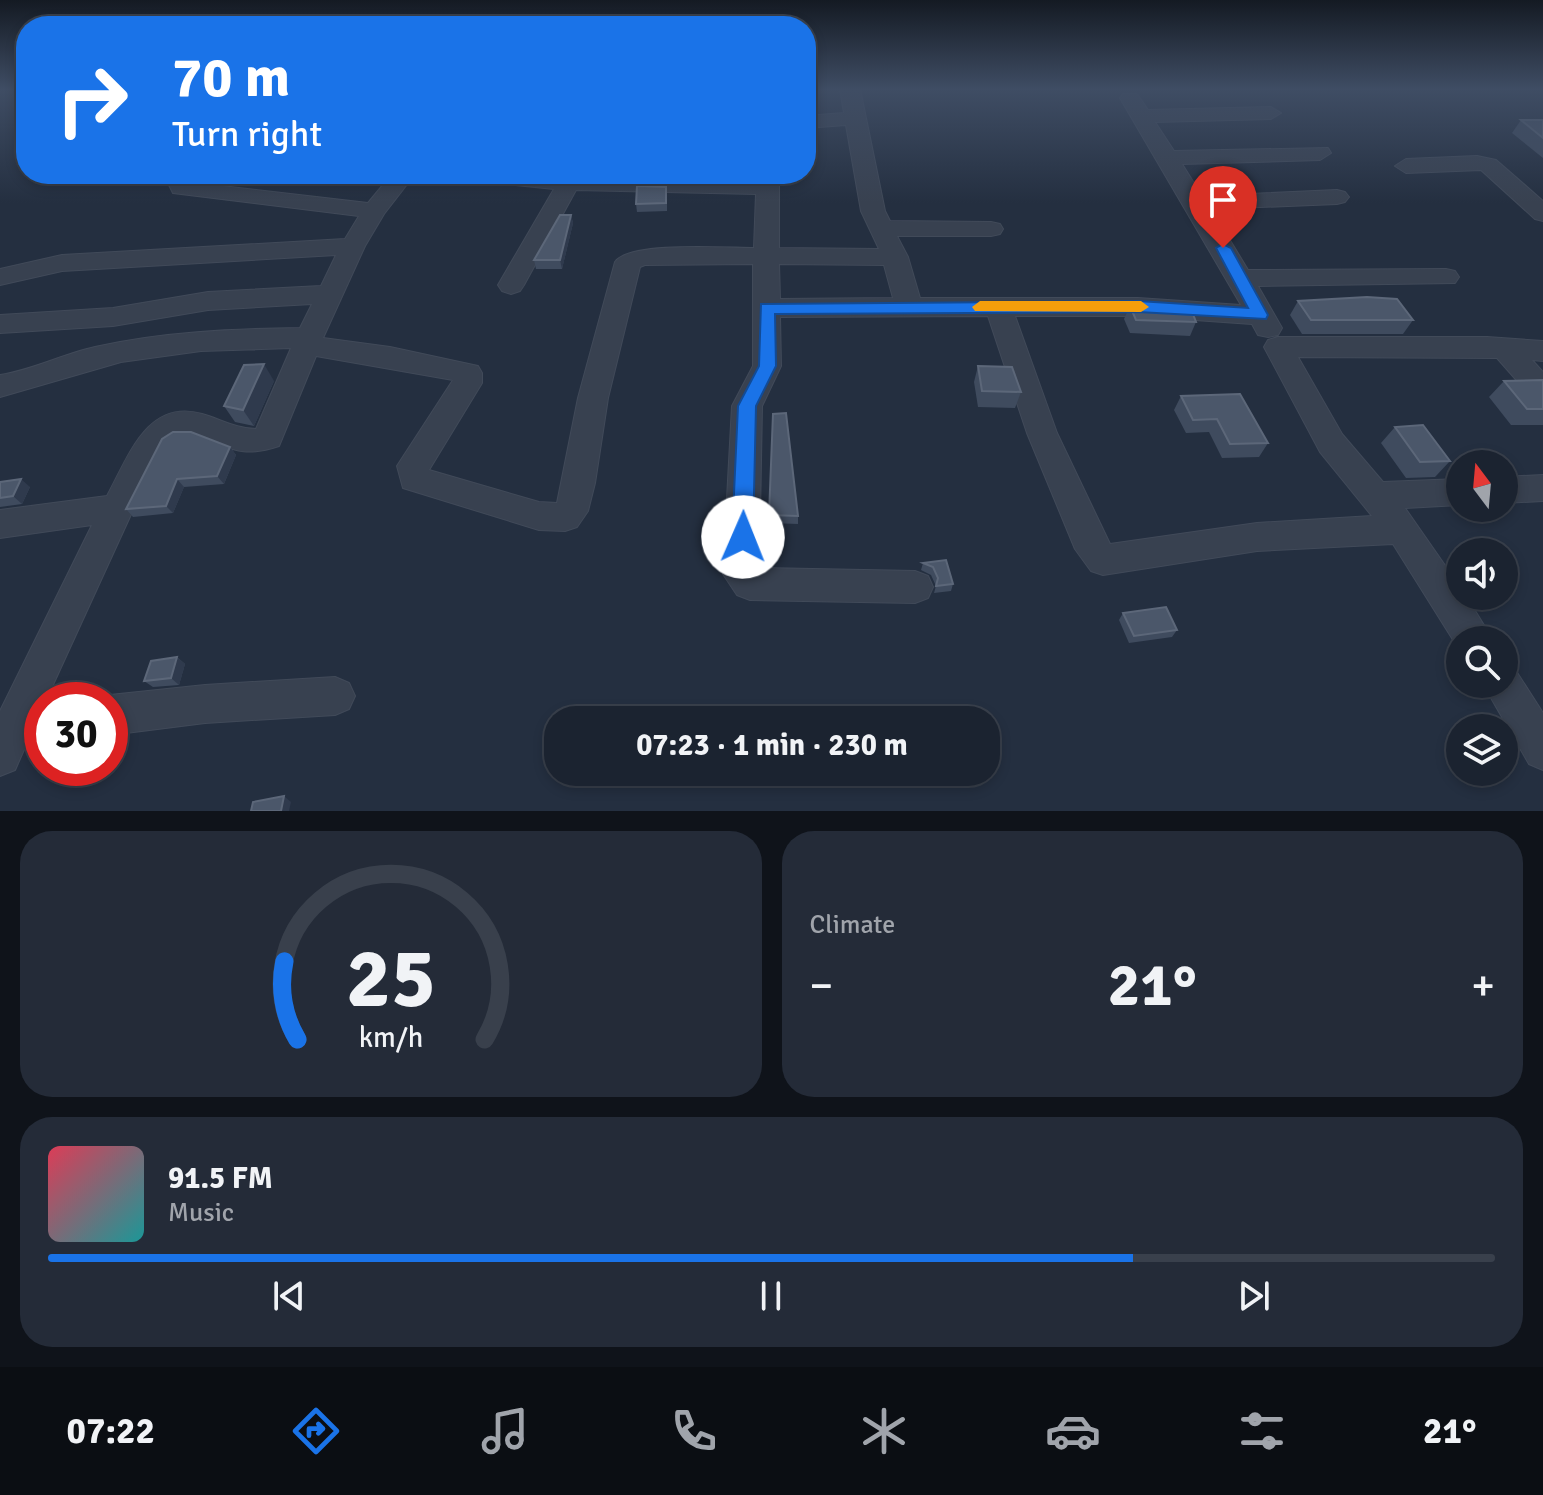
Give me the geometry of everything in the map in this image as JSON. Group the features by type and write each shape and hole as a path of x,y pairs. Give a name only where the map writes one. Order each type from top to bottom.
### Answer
{"street":[{"path":"856,127 873,211 895,257 909,307"},
{"path":"1147,127 1239,278 1331,443 1402,529 1465,626"},
{"path":"1166,158 1320,153"},
{"path":"1406,166 1488,165 1543,214"},
{"path":"182,184 181,188 374,211"},
{"path":"19,735 117,508 163,428 189,422 251,443 268,438 353,246 374,211 396,184"},
{"path":"511,285 568,184"},
{"path":"768,184 767,366 752,392 745,420 741,574 750,584 915,587"},
{"path":"1194,203 1337,197"},
{"path":"883,228 991,229"},
{"path":"0,298 11,274 62,263 353,246"},
{"path":"0,386 26,382 90,358 205,339 308,342 468,373 467,383 413,466 414,479 539,516 565,517 571,511 579,483 587,427 628,262 642,257 895,257"},
{"path":"1239,278 1446,277"},
{"path":"0,324 113,317 222,299 330,294"},
{"path":"998,307 1042,433 1092,549 1103,560 1257,537 1402,529"},
{"path":"767,308 1178,308 1260,315"},
{"path":"1278,347 1543,351"},
{"path":"1506,349 1543,391"},
{"path":"1518,489 1543,488"},
{"path":"1373,496 1446,493"},
{"path":"0,524 117,508"},
{"path":"128,713 205,704 335,696"},
{"path":"1511,698 1543,750"}],"building":[{"path":"1529,127 1543,127 1543,138"},
{"path":"637,186 666,187 666,203 636,204"},
{"path":"560,215 571,215 560,260 534,260"},
{"path":"1367,297 1397,299 1413,320 1311,320 1298,301"},
{"path":"1130,306 1191,309 1196,322 1136,320"},
{"path":"264,364 243,410 224,406 244,365"},
{"path":"978,366 1012,367 1021,392 982,391"},
{"path":"1543,380 1543,409 1527,409 1504,381"},
{"path":"1240,394 1268,443 1230,444 1217,419 1193,420 1181,396"},
{"path":"786,413 798,516 769,515 773,414"},
{"path":"1423,425 1446,456 1446,461 1420,462 1395,427"},
{"path":"173,432 191,432 230,447 217,476 177,479 166,506 126,509 162,439"},
{"path":"21,479 13,496 0,498 0,482"},
{"path":"946,560 953,584 936,586 938,578 933,567 923,563"},
{"path":"1166,607 1177,630 1134,636 1123,613"},
{"path":"177,657 171,678 144,681 151,661"},
{"path":"284,796 281,811 251,811 253,802"}],"slow traffic":[{"path":"980,307 1141,307"}],"route":[{"path":"743,537 745,420 752,392 767,366 767,308 1138,307 1260,315 1223,248"}]}
